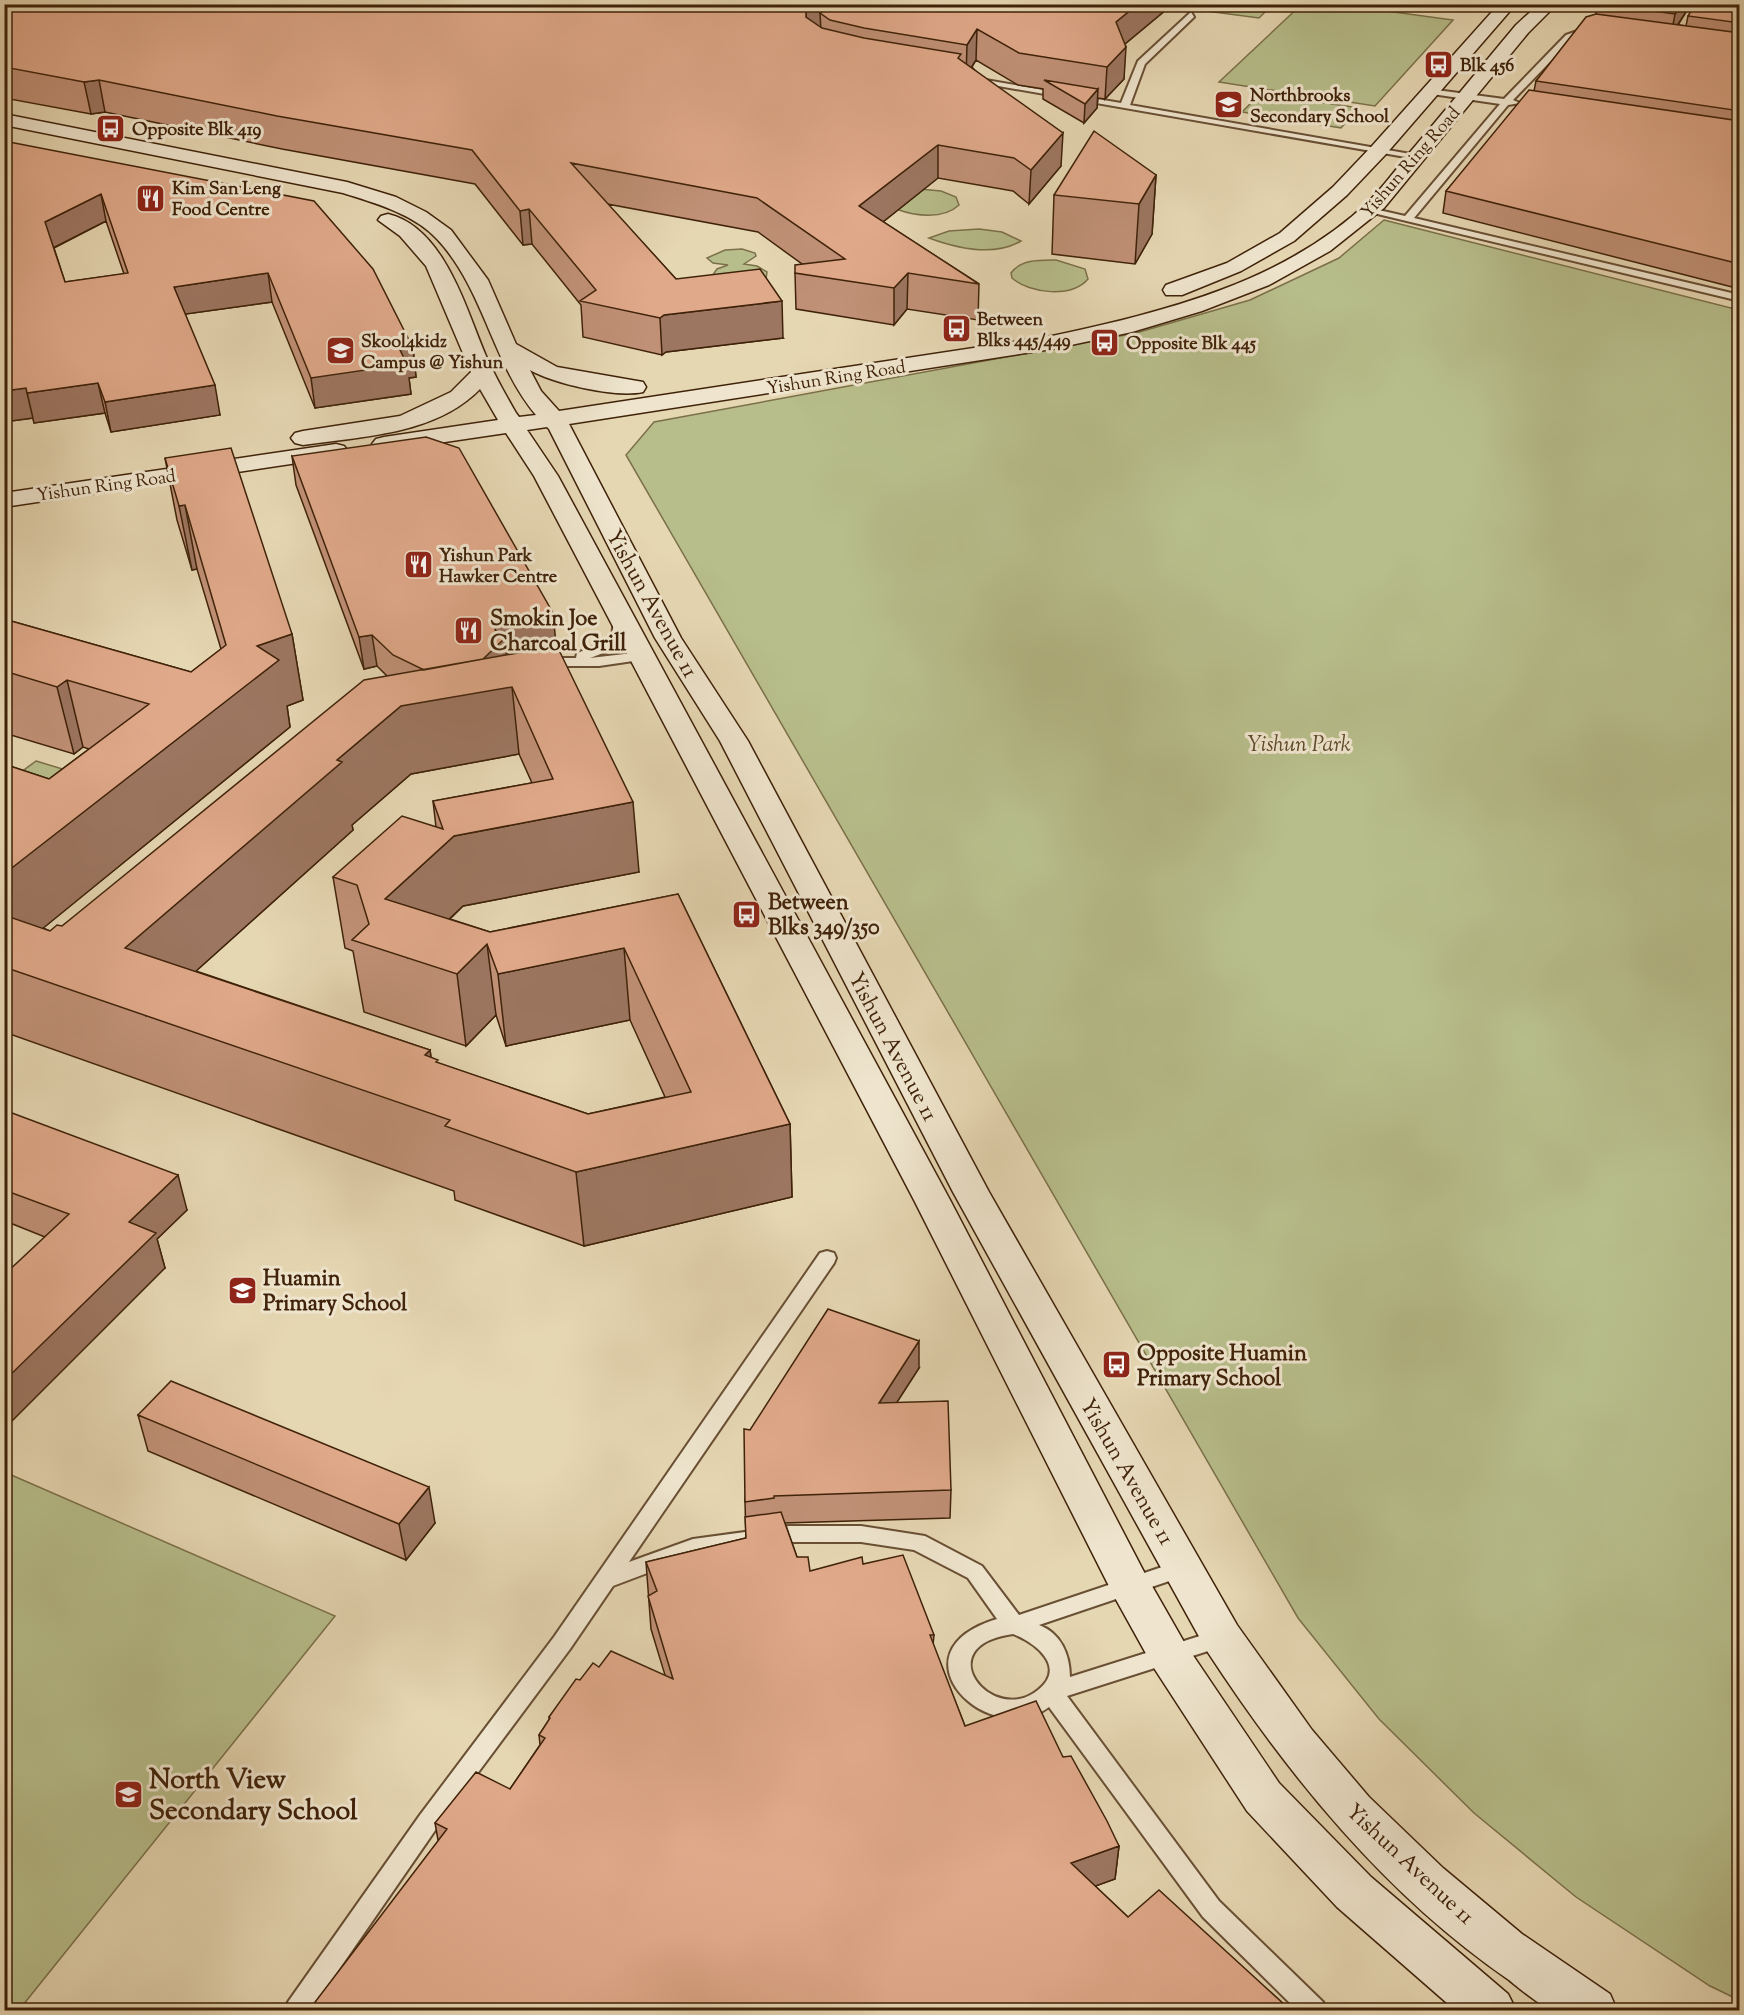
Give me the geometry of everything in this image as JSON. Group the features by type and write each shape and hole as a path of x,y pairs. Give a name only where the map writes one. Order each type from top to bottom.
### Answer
{"street":[{"name":"Yishun Ring Road","path":"4,483 508,417 554,421 638,397 1064,322 1148,300 1234,267 1287,237 1340,191 1379,150 1508,4"},
{"name":"Yishun Ring Road","path":"508,417 538,402 638,397 1031,346 1164,316 1236,292 1325,246 1370,211 1522,29 1549,4"},
{"name":"Yishun Avenue 11","path":"4,119 298,177 389,201 419,216 444,234 477,280 507,348 538,402 554,421 577,460 668,638 734,741 971,1192 1222,1638 1296,1744 1353,1811 1426,1883 1505,1950 1593,2010"},
{"name":"Yishun Avenue 11","path":"4,133 363,209 393,222 419,241 446,284 483,374 546,476 558,503 932,1200 1129,1584 1169,1655 1263,1797 1354,1892 1491,2010"},
{"path":"507,348 549,372 638,397"},
{"path":"408,431 459,397 483,374"},
{"path":"577,460 586,442 638,397"},
{"name":"Yishun Ring Road","path":"4,500 408,431"},
{"path":"408,431 496,451 546,476"},
{"path":"558,503 574,490 590,487"},
{"path":"642,656 657,651 668,638"}],"lane":[{"path":"1125,106 1141,63 1191,15"},
{"path":"1407,219 1506,102 1569,37 1591,29 1601,30"},
{"path":"966,80 1417,156"},
{"path":"1432,91 1527,105"},
{"path":"1370,211 1740,298"},
{"path":"558,662 596,653 607,647 619,637 621,621"},
{"path":"528,661 599,662 642,656"},
{"path":"297,2010 428,1822 562,1643 826,1258"},
{"path":"603,1581 693,1547 789,1534 861,1534 918,1542 975,1572 1014,1625 1041,1635 1058,1656 1058,1681 1051,1692 1039,1702 1023,1708 1005,1708 988,1704 973,1695 963,1682 960,1660 969,1640 981,1631 996,1626 1014,1625 1129,1584 1183,1568"},
{"path":"1051,1692 1222,1638"},
{"path":"1051,1692 1121,1790 1211,1909 1314,2010"}],"green space":[{"path":"1302,4 1342,5 1453,20 1375,106 1219,82"},
{"path":"1213,5 1272,5 1259,18 1206,11"},
{"path":"1261,93 1359,108 1341,128 1242,112"},
{"path":"919,189 941,191 956,197 959,205 937,215 896,209"},
{"name":"Yishun Park","path":"1384,220 1739,310 1739,2000 1710,1986 1576,1897 1474,1813 1379,1719 1298,1618 626,455 654,422 1136,333 1250,300 1339,258"},
{"path":"979,229 1002,232 1021,241 999,249 987,250 963,248 929,238 949,231"},
{"path":"742,249 755,253 756,256 744,264 757,266 767,272 766,279 712,276 717,269 728,265 713,263 707,258 725,250"},
{"path":"1038,260 1056,260 1085,269 1088,279 1072,289 1051,292 1029,288 1012,278 1011,273 1020,265"},
{"path":"36,761 79,774 40,803 5,784"},
{"name":"North View Secondary School","path":"9,1474 335,1616 19,2010 4,2010 4,1479"}],"building":[{"path":"4,4 814,4 806,10 806,17 822,28 864,38 961,54 958,58 1063,133 1031,170 1014,158 938,145 859,206 979,284 908,273 894,288 795,273 795,265 845,259 757,198 571,163 676,279 760,269 782,301 664,315 660,318 580,301 596,290 529,209 520,211 472,150 277,116 99,80 84,82 4,67"},
{"path":"834,4 1138,4 1116,22 1126,47 1107,67 1019,53 977,29 967,45 864,28 830,20 820,13"},
{"path":"1600,4 1682,4 1675,14"},
{"path":"1695,4 1740,4 1740,23 1688,16"},
{"path":"1596,14 1740,33 1740,111 1536,81 1586,17"},
{"path":"1044,80 1098,89 1085,104"},
{"path":"1529,90 1740,121 1740,264 1446,191"},
{"path":"1094,131 1156,175 1139,204 1054,195"},
{"path":"4,141 314,201 373,269 413,348 400,350 407,364 311,378 268,273 174,287 215,385 105,402 98,383 27,393 26,388 4,391","holes":["101,194 128,273 65,282 45,222"]},
{"name":"Yishun Park Hawker Centre","path":"426,437 459,448 553,613 506,621 496,627 495,630 504,636 504,639 483,659 424,670 393,655 372,635 359,637 292,456"},
{"path":"231,448 292,634 257,646 279,660 4,874 4,764 49,779 149,704 67,680 57,687 4,671 4,619 191,672 226,645 185,505 179,506 165,458"},
{"path":"557,646 633,802 454,836 385,899 490,932 678,894 790,1124 576,1172 445,1126 450,1120 4,967 4,915 50,931 57,925 62,926 364,680","holes":["512,687 553,779 433,801 443,829 402,816 333,877 357,885 369,924 352,940 457,974 487,944 498,974 624,948 691,1092 588,1114 436,1062 438,1060 425,1055 430,1050 125,948 342,762 337,760 401,706"]},
{"path":"4,1110 178,1175 129,1222 156,1233 4,1381 4,1275 69,1214 4,1190"},
{"path":"828,1309 919,1341 879,1403 948,1401 951,1490 774,1496 774,1498 745,1502 744,1429 750,1430"},
{"path":"171,1381 429,1487 399,1524 138,1415"},
{"path":"781,1512 797,1557 808,1557 810,1571 862,1557 863,1564 903,1555 934,1635 930,1635 965,1726 1036,1701 1063,1757 1071,1756 1107,1821 1119,1846 1071,1863 1128,1917 1159,1890 1286,2006 1281,2010 309,2010 447,1829 435,1823 476,1772 510,1789 545,1738 539,1735 549,1717 576,1679 580,1680 593,1663 599,1667 611,1651 673,1679 648,1596 657,1591 646,1562 746,1538 745,1517"}],"place":[{"name":"Blk 456","path":"1439,65"},
{"name":"Northbrooks Secondary School","path":"1229,105"},
{"name":"Opposite Blk 419","path":"111,129"},
{"name":"Kim San Leng Food Centre","path":"151,198"},
{"name":"Between Blks 445/449","path":"956,329"},
{"name":"Opposite Blk 445","path":"1105,343"},
{"name":"Skool4kidz Campus @ Yishun","path":"340,351"},
{"name":"Yishun Park Hawker Centre","path":"418,565"},
{"name":"Smokin Joe Charcoal Grill","path":"469,630"},
{"name":"Between Blks 349/350","path":"747,914"},
{"name":"Huamin Primary School","path":"242,1290"},
{"name":"Opposite Huamin Primary School","path":"1116,1365"},
{"name":"North View Secondary School","path":"128,1795"}]}
